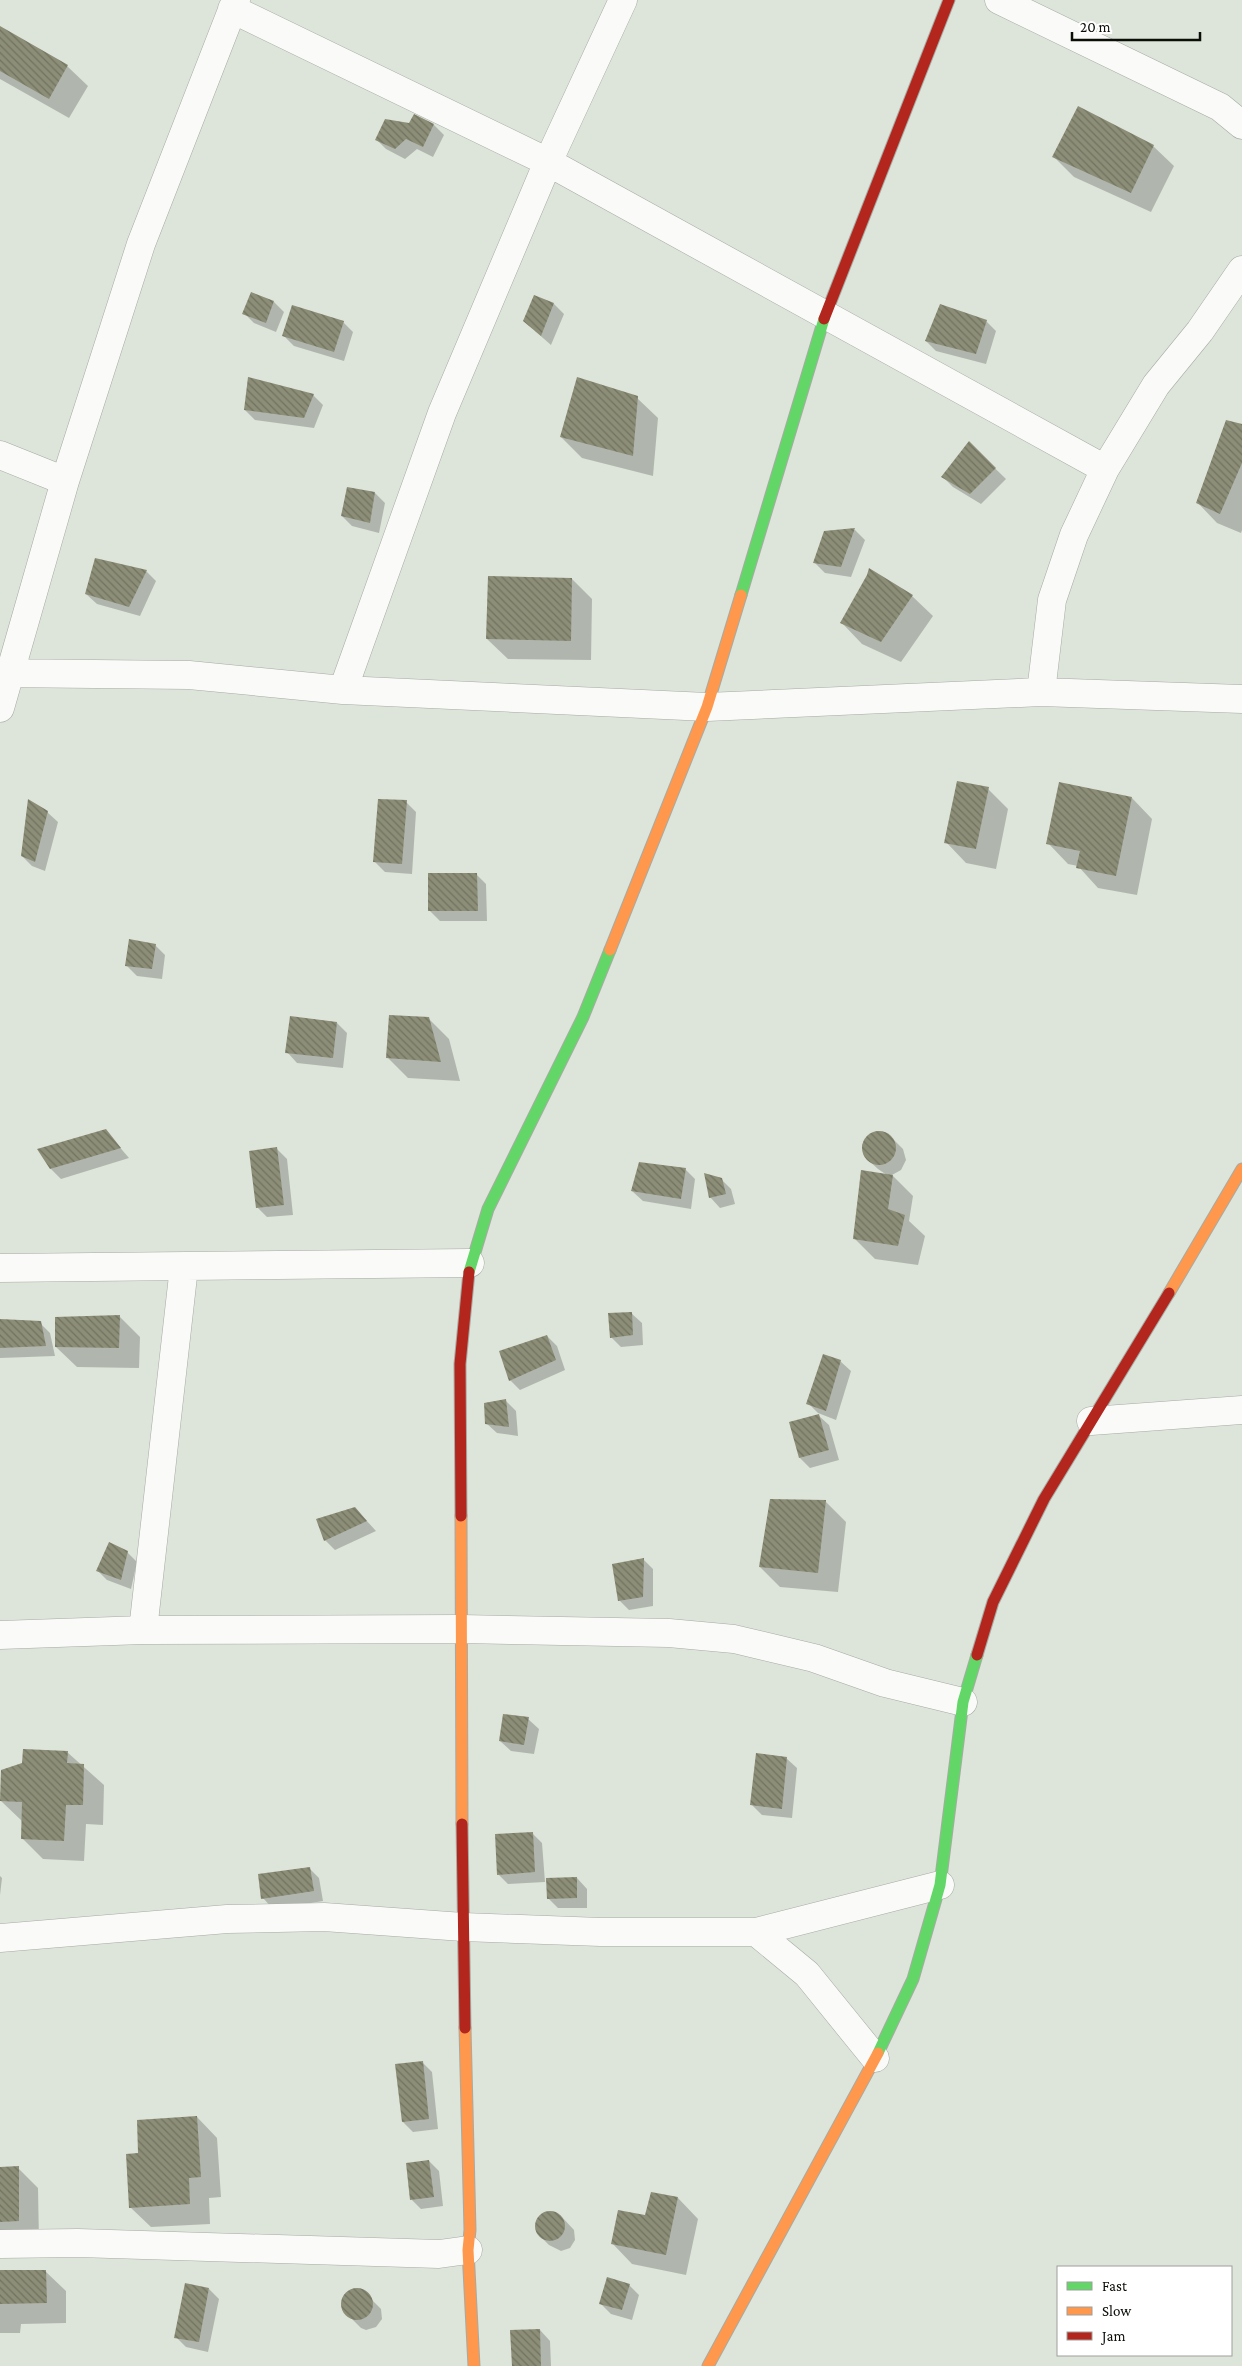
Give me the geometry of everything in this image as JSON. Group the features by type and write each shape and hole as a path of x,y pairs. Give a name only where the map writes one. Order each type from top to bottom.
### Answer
{"street":[{"path":"343,690 442,413 548,162 623,0"},
{"path":"474,2366 468,2250 470,2230 463,1927 460,1364 470,1263 488,1209 583,1018 707,707 826,313 950,0"},
{"path":"998,0 1220,107 1242,125"},
{"path":"0,708 5,674 141,244 234,4 548,162 826,313 1105,469"},
{"path":"1041,692 1052,600 1074,535 1105,469 1156,385 1200,331 1242,270"},
{"path":"0,455 65,481"},
{"path":"5,674 189,675 343,690 707,707 1041,692 1242,699"},
{"path":"708,2366 875,2058 913,1979 940,1885 963,1702 993,1602 1044,1499 1212,1223 1242,1169"},
{"path":"0,1268 470,1263"},
{"path":"143,1630 184,1267"},
{"path":"1091,1421 1235,1407"},
{"path":"0,1635 143,1630 461,1629 669,1633 734,1639 814,1658 885,1683 963,1702"},
{"path":"0,1938 237,1919 324,1917 463,1927 601,1932 756,1932 940,1885"},
{"path":"756,1932 807,1974 875,2058"},
{"path":"0,2244 78,2243 439,2254 468,2250"}],"building":[{"path":"0,26 68,65 49,99 0,71"},
{"path":"1078,106 1154,145 1131,193 1052,157"},
{"path":"414,114 434,124 423,147 406,139 395,149 375,140 385,119 409,123"},
{"path":"251,292 274,301 266,323 242,314"},
{"path":"534,295 554,303 541,336 523,321"},
{"path":"940,304 987,320 976,354 925,341"},
{"path":"292,305 344,321 334,352 282,336"},
{"path":"248,377 314,394 304,418 244,410"},
{"path":"577,377 638,396 633,456 560,437"},
{"path":"1226,420 1242,424 1242,463 1220,514 1196,503"},
{"path":"969,441 996,468 970,494 941,477"},
{"path":"347,487 375,492 370,523 341,516"},
{"path":"855,528 841,567 813,563 824,531"},
{"path":"95,558 147,570 129,607 85,594"},
{"path":"869,568 913,595 881,642 840,623"},
{"path":"488,576 572,578 571,641 486,639"},
{"path":"957,781 989,787 976,849 944,843"},
{"path":"1059,782 1132,797 1116,876 1076,868 1080,851 1046,844"},
{"path":"28,799 48,811 35,862 21,856"},
{"path":"378,799 407,800 402,864 373,862"},
{"path":"428,873 477,873 478,911 428,911"},
{"path":"129,939 156,944 152,969 125,966"},
{"path":"389,1015 429,1017 441,1062 386,1058"},
{"path":"290,1016 337,1022 333,1058 285,1053"},
{"path":"106,1129 121,1148 50,1169 37,1149"},
{"path":"879,1131 886,1132 891,1136 895,1141 895,1155 891,1160 886,1164 879,1165 872,1164 867,1160 863,1155 862,1148 863,1141 867,1136 872,1132"},
{"path":"277,1147 284,1205 256,1208 249,1151"},
{"path":"639,1162 686,1168 681,1199 631,1191"},
{"path":"861,1170 893,1175 888,1209 905,1215 898,1246 853,1239"},
{"path":"704,1173 722,1178 726,1194 709,1198"},
{"path":"632,1312 633,1335 610,1338 608,1313"},
{"path":"120,1315 119,1348 55,1347 55,1317"},
{"path":"0,1319 41,1321 46,1346 0,1348"},
{"path":"547,1335 556,1360 509,1381 499,1351"},
{"path":"823,1354 841,1360 826,1411 806,1404"},
{"path":"506,1399 509,1427 485,1424 484,1403"},
{"path":"819,1414 829,1450 799,1458 789,1422"},
{"path":"770,1499 826,1500 818,1573 759,1567"},
{"path":"355,1507 367,1521 324,1541 316,1519"},
{"path":"109,1542 128,1551 121,1580 96,1571"},
{"path":"644,1558 643,1597 618,1601 612,1564"},
{"path":"503,1714 529,1717 524,1745 499,1741"},
{"path":"23,1749 68,1751 67,1763 84,1764 83,1805 66,1805 64,1841 21,1839 22,1802 0,1801 1,1770 22,1763"},
{"path":"756,1753 787,1757 782,1809 750,1805"},
{"path":"533,1832 535,1872 497,1875 495,1834"},
{"path":"310,1867 314,1891 261,1899 258,1874"},
{"path":"577,1877 577,1898 547,1899 546,1878"},
{"path":"423,2061 429,2119 402,2122 395,2064"},
{"path":"197,2116 201,2177 189,2178 190,2204 129,2208 126,2154 138,2153 137,2120"},
{"path":"429,2160 434,2197 410,2200 406,2163"},
{"path":"19,2166 19,2221 0,2222 0,2167"},
{"path":"651,2192 678,2197 666,2255 611,2244 618,2210 645,2215"},
{"path":"550,2211 561,2215 565,2226 561,2237 550,2241 539,2237 535,2226 539,2215"},
{"path":"0,2270 46,2270 47,2303 0,2304"},
{"path":"607,2277 630,2284 622,2310 599,2304"},
{"path":"185,2283 209,2288 199,2342 174,2338"},
{"path":"357,2288 363,2289 368,2293 372,2298 372,2310 368,2315 363,2319 357,2320 351,2319 346,2315 342,2310 341,2304 342,2298 346,2293 351,2289"},
{"path":"540,2329 541,2366 512,2366 510,2330"}],"traffic: fast":[{"path":"741,595 824,319"},
{"path":"469,1272 488,1209 583,1017 610,950"},
{"path":"878,2053 913,1979 940,1885 963,1702 977,1655"}],"traffic: slow":[{"path":"610,950 707,707 741,595"},
{"path":"1169,1293 1242,1169"},
{"path":"461,1516 462,1824"},
{"path":"465,2028 470,2230 468,2250 474,2366"},
{"path":"708,2366 878,2053"}],"traffic: jam":[{"path":"824,319 949,0"},
{"path":"461,1516 460,1364 469,1272"},
{"path":"977,1655 993,1602 1044,1499 1169,1293"},
{"path":"462,1824 465,2028"}]}
